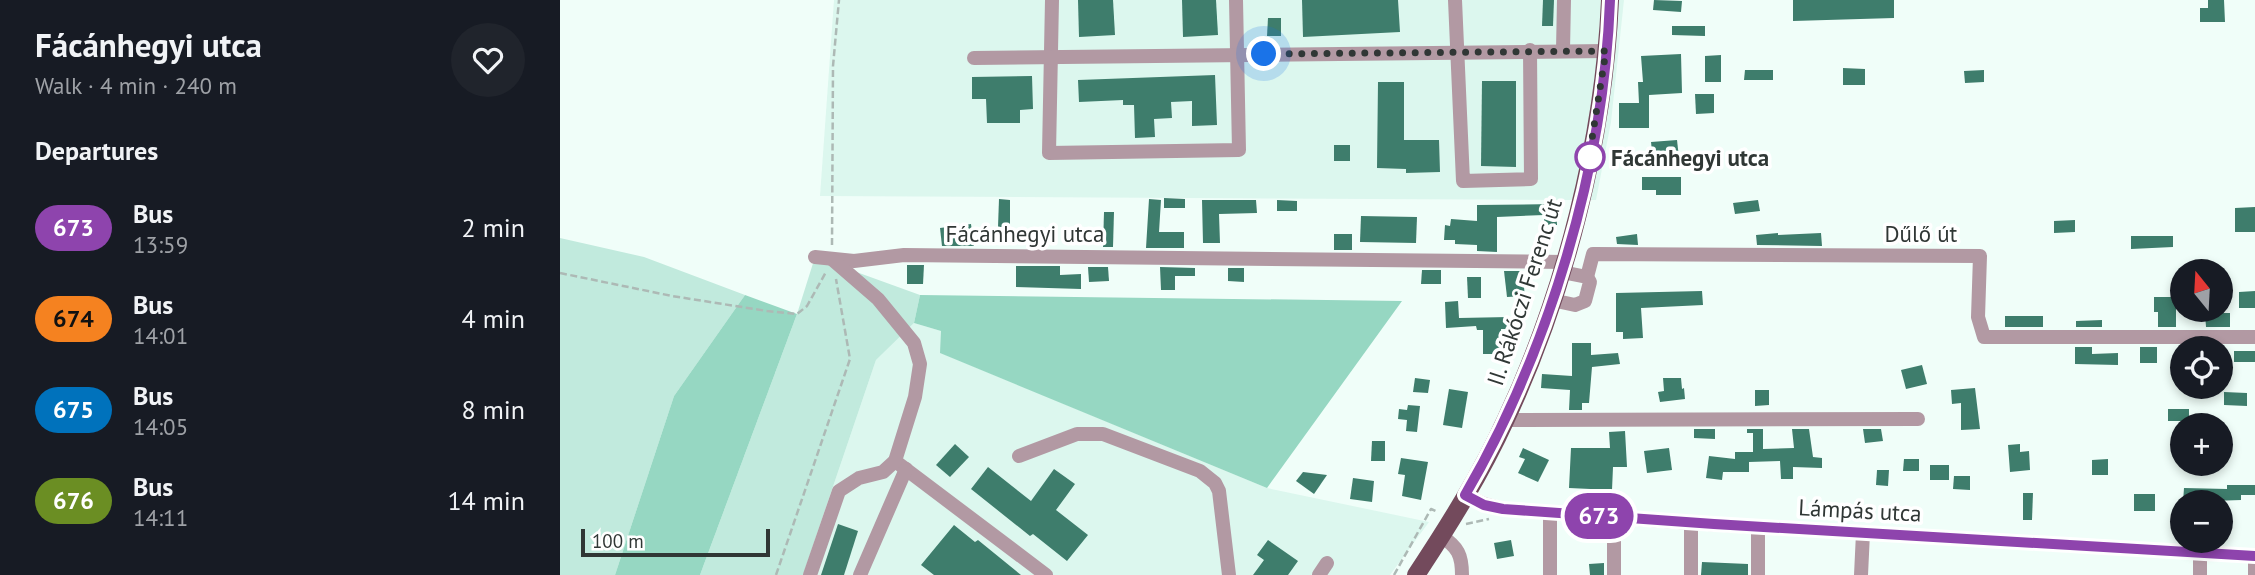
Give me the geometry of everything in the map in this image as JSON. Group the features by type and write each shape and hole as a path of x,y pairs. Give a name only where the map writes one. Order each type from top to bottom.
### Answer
{"main road":[{"name":"II. Rákóczi Ferenc út","path":"1416,575 1465,495 1506,420 1538,343 1581,203 1606,51 1610,0"}],"street":[{"path":"1052,0 1049,153 1239,150 1236,0"},
{"path":"1455,0 1463,181 1531,179 1530,50"},
{"path":"1563,50 1564,0"},
{"path":"974,58 1606,51"},
{"name":"Dűlő út","path":"1587,277 1593,254 1980,256 1978,317 1984,337 2255,337"},
{"name":"Fácánhegyi utca","path":"815,257 854,261 904,255 1563,267 1587,277"},
{"path":"832,260 878,299 914,343 920,364 900,465 860,575"},
{"path":"1552,300 1581,304 1585,301 1590,282 1587,277"},
{"path":"1506,420 1918,419"},
{"path":"1019,456 1077,434 1103,433 1200,471 1215,482 1219,491 1229,575"},
{"path":"900,465 1036,572"},
{"path":"810,575 839,491 859,478 900,465"},
{"name":"Lámpás utca","path":"1465,495 1492,507 1550,513 2170,551"},
{"path":"1550,513 1550,575"},
{"path":"1614,517 1614,575"},
{"path":"1691,523 1691,575"},
{"path":"1758,527 1758,575"},
{"path":"1861,575 1863,533"},
{"path":"1441,536 1453,544 1461,555 1462,575"},
{"path":"2200,553 2200,575"},
{"name":"Lámpás utca","path":"2200,553 2255,556"},
{"path":"2255,556 2255,575"}],"path":[{"path":"775,575 850,359 832,260 833,66 839,0"},
{"path":"560,272 672,296 797,314 807,306 832,260"}],"shaded area":[{"path":"834,0 1624,0 1611,122 1596,200 1562,200 820,196"},
{"path":"560,238 644,257 745,295 674,396 615,575 560,575"},
{"path":"815,257 920,295 914,323 876,360 803,575 700,575 797,314"},
{"path":"914,323 941,331 941,353 1267,488 1429,522 1390,575 803,575 876,360"}],"green space":[{"path":"745,295 797,314 700,575 615,575 674,396"},
{"path":"920,295 1402,301 1267,488 940,353 941,331 914,323"}],"building":[{"path":"1078,0 1113,0 1115,35 1079,37"},
{"path":"1182,0 1216,0 1218,35 1183,37"},
{"path":"1302,0 1398,0 1400,32 1303,37"},
{"path":"1543,0 1554,0 1553,26 1542,26"},
{"path":"1654,0 1682,1 1681,12 1653,10"},
{"path":"1793,0 1894,0 1894,18 1793,21"},
{"path":"2208,0 2224,0 2225,22 2200,22 2200,8 2208,8"},
{"path":"1268,18 1281,18 1281,36 1267,36"},
{"path":"1672,26 1705,26 1705,36 1672,35"},
{"path":"1681,54 1682,93 1649,95 1649,128 1619,128 1619,103 1639,103 1638,82 1643,82 1641,56"},
{"path":"1721,55 1721,82 1705,82 1705,56"},
{"path":"1843,68 1865,69 1865,85 1843,85"},
{"path":"1745,70 1773,70 1773,80 1744,80"},
{"path":"1984,70 1984,82 1965,83 1964,71"},
{"path":"1215,75 1217,125 1192,126 1192,101 1171,102 1172,118 1154,119 1155,137 1135,138 1134,105 1123,105 1123,100 1079,102 1078,80"},
{"path":"1032,76 1033,109 1020,110 1020,123 987,123 986,99 972,99 972,77"},
{"path":"1482,81 1516,81 1516,167 1481,166"},
{"path":"1378,82 1404,82 1404,140 1439,140 1440,172 1406,173 1406,169 1377,168"},
{"path":"1695,94 1714,94 1714,113 1696,114"},
{"path":"1677,140 1679,158 1653,160 1651,142"},
{"path":"1334,145 1350,145 1350,161 1334,161"},
{"path":"1642,177 1681,177 1681,195 1656,195 1656,190 1642,190"},
{"path":"1164,198 1185,199 1185,208 1164,208"},
{"path":"999,199 1010,200 1010,227 998,227"},
{"path":"1149,199 1161,200 1159,232 1184,232 1184,248 1146,248"},
{"path":"1202,200 1256,200 1257,213 1219,214 1220,243 1203,243"},
{"path":"1277,200 1297,201 1297,211 1277,211"},
{"path":"1758,200 1760,211 1735,214 1733,203"},
{"path":"1556,204 1557,225 1544,225 1544,215 1497,217 1497,252 1477,251 1477,245 1455,244 1455,240 1444,240 1445,225 1450,226 1451,219 1477,221 1477,205"},
{"path":"2255,207 2255,232 2235,232 2235,208"},
{"path":"1104,212 1114,212 1113,247 1103,247"},
{"path":"1361,216 1417,217 1416,243 1360,242"},
{"path":"2075,220 2075,232 2054,233 2054,221"},
{"path":"971,224 974,246 942,246 940,228"},
{"path":"1821,233 1822,246 1757,245 1756,235"},
{"path":"1334,234 1352,234 1352,250 1334,250"},
{"path":"1637,234 1638,245 1617,244 1616,237"},
{"path":"2131,236 2173,236 2173,247 2131,249"},
{"path":"907,265 924,265 923,284 907,284"},
{"path":"1016,266 1060,266 1060,275 1081,274 1081,289 1016,287"},
{"path":"1088,267 1108,267 1109,281 1089,282"},
{"path":"1160,267 1195,268 1195,276 1175,276 1175,290 1161,290"},
{"path":"1228,268 1244,268 1244,282 1228,281"},
{"path":"1422,270 1441,270 1441,284 1421,284"},
{"path":"1504,271 1522,271 1525,296 1507,297"},
{"path":"1467,277 1481,277 1481,298 1468,298"},
{"path":"1702,291 1703,305 1641,308 1643,338 1623,339 1623,332 1616,332 1616,293"},
{"path":"2255,291 2255,308 2239,308 2239,292"},
{"path":"2154,297 2170,297 2170,322 2176,322 2176,327 2158,327 2158,312 2154,312"},
{"path":"1458,301 1459,318 1509,317 1509,329 1501,329 1502,354 1483,354 1483,330 1477,330 1476,326 1446,328 1445,302"},
{"path":"2005,316 2043,316 2043,327 2005,327"},
{"path":"2102,320 2102,327 2076,327 2076,321"},
{"path":"2206,322 2230,322 2230,327 2206,327"},
{"path":"1572,343 1591,343 1591,355 1618,353 1620,364 1592,367 1589,403 1582,403 1582,410 1569,410 1570,390 1541,388 1542,374 1572,376"},
{"path":"2075,347 2092,347 2092,354 2118,353 2118,365 2075,364"},
{"path":"2140,347 2157,347 2157,363 2140,363"},
{"path":"2234,351 2255,351 2255,362 2234,362"},
{"path":"1922,365 1927,384 1906,389 1901,370"},
{"path":"1415,378 1430,380 1428,393 1413,392"},
{"path":"1663,378 1681,378 1685,399 1660,402 1658,392 1664,391"},
{"path":"1975,388 1980,429 1961,430 1961,403 1952,404 1951,390"},
{"path":"1449,389 1468,392 1462,428 1443,425"},
{"path":"1755,390 1769,390 1769,405 1755,406"},
{"path":"2233,392 2247,393 2247,406 2224,405 2224,399 2233,399"},
{"path":"1408,405 1420,406 1417,432 1406,431 1407,420 1398,419 1399,409 1407,410"},
{"path":"2168,409 2189,409 2189,413 2170,413 2168,421"},
{"path":"1694,429 1715,429 1715,439 1694,438"},
{"path":"1747,429 1763,429 1763,449 1794,448 1792,429 1809,429 1813,457 1822,458 1822,468 1793,467 1793,479 1781,479 1780,461 1749,462 1749,472 1723,472 1722,480 1706,478 1709,456 1735,459 1735,452 1753,452 1753,433 1747,433"},
{"path":"1863,429 1881,429 1883,441 1865,443"},
{"path":"1625,431 1627,467 1613,467 1612,490 1569,488 1571,448 1610,448 1609,432"},
{"path":"1372,441 1385,441 1385,461 1371,461"},
{"path":"955,444 969,457 950,477 936,465"},
{"path":"2020,444 2020,452 2029,451 2030,470 2010,472 2008,445"},
{"path":"1523,448 1549,460 1538,482 1518,473 1525,459 1519,457"},
{"path":"1669,448 1672,470 1647,473 1644,451"},
{"path":"1401,458 1428,462 1421,500 1402,496 1405,475 1398,474"},
{"path":"1904,459 1919,459 1919,471 1903,471"},
{"path":"2108,459 2108,475 2092,475 2092,460"},
{"path":"1930,465 1949,465 1949,480 1930,480"},
{"path":"988,467 1031,501 1054,469 1075,484 1056,510 1088,535 1067,561 1033,534 1030,536 971,489"},
{"path":"1877,470 1889,470 1888,486 1876,485"},
{"path":"1303,472 1327,475 1314,494 1296,481"},
{"path":"1954,476 1970,476 1970,490 1953,489"},
{"path":"1353,478 1374,481 1372,502 1350,499"},
{"path":"2227,485 2255,485 2255,495 2241,495 2241,500 2233,500 2233,490 2184,490 2184,488 2227,489"},
{"path":"2023,493 2033,493 2032,520 2023,520"},
{"path":"2134,494 2155,494 2155,511 2134,511"},
{"path":"838,524 858,531 844,575 821,575"},
{"path":"954,525 975,542 978,540 1021,575 934,575 921,565"},
{"path":"1268,540 1298,561 1288,575 1253,575 1264,560 1257,555"},
{"path":"1511,540 1514,556 1497,559 1494,543"},
{"path":"1702,562 1748,564 1748,575 1701,575"},
{"path":"1604,563 1604,575 1590,575 1589,564"}],"bus line":[{"name":"673","path":"1610,0 1604,68 1595,125 1581,203 1567,255 1538,343 1506,420 1465,495 1484,505 1503,509 2255,556"}],"place":[{"name":"Fácánhegyi utca","path":"1590,157"}],"route":[{"path":"1264,54 1606,51 1588,164 1590,157"}]}
